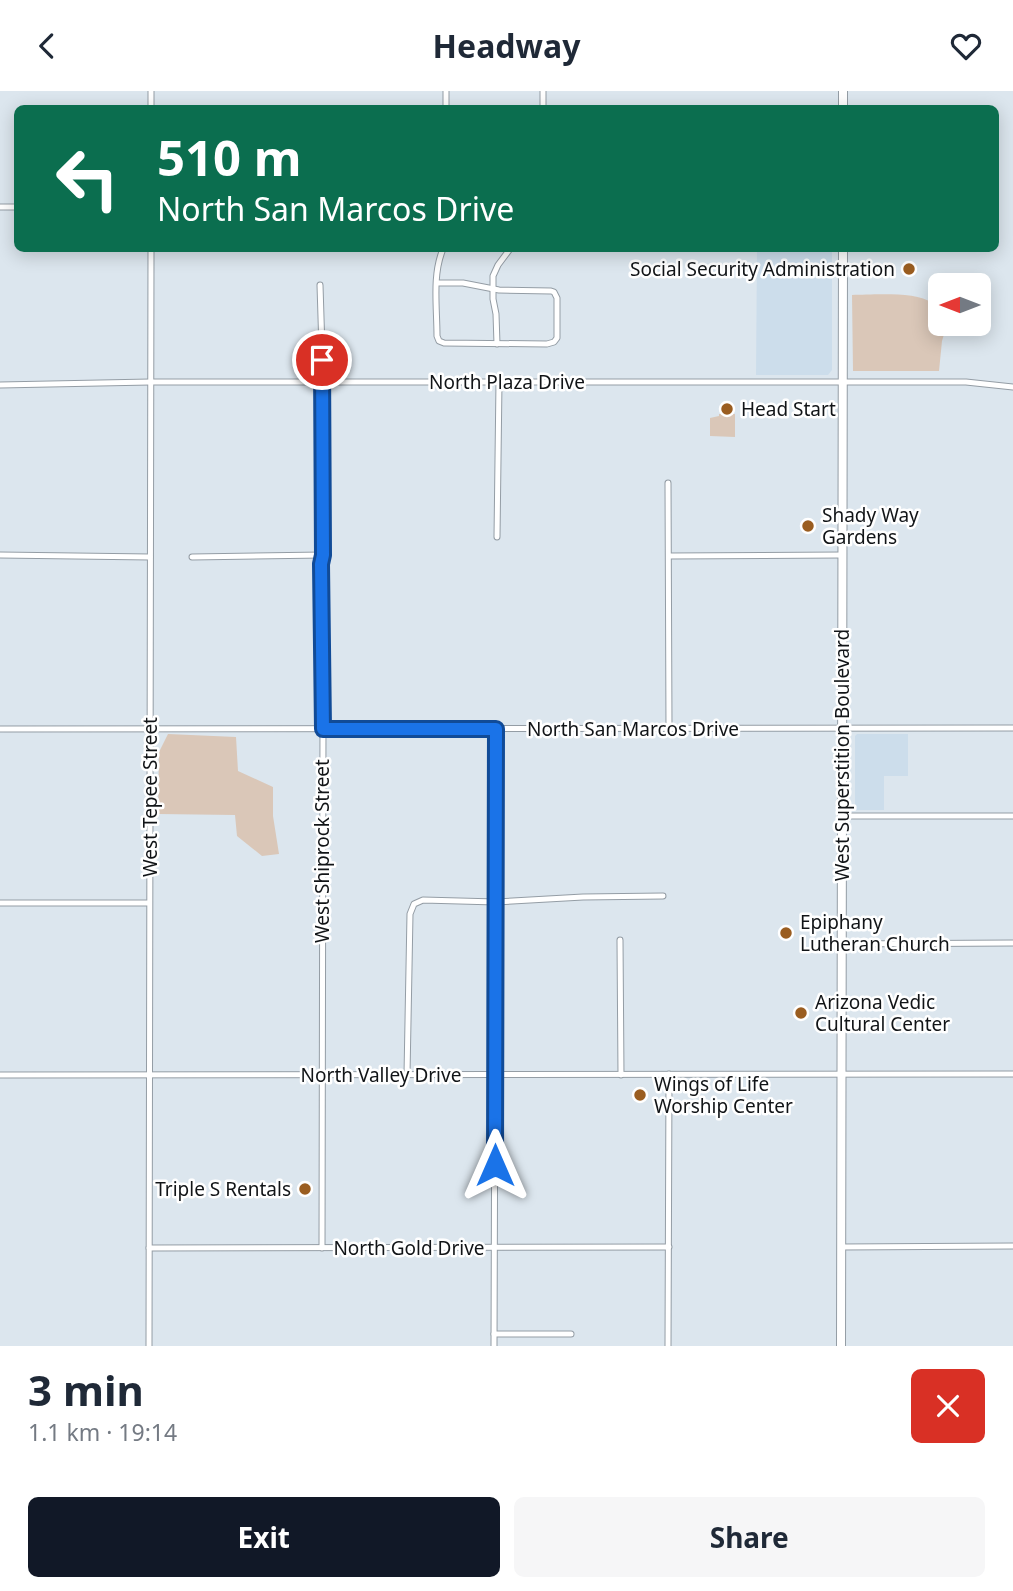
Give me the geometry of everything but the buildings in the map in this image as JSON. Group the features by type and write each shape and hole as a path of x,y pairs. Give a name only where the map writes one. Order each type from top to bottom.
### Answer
{"main road":[{"name":"West Superstition Boulevard","path":"841,1346 843,252"}],"street":[{"name":"West Tepee Street","path":"149,1346 150,252"},
{"path":"437,283 554,292 557,298 557,338 547,344 439,341 437,283 438,262 442,252"},
{"path":"497,344 493,276 508,252"},
{"name":"West Shiprock Street","path":"320,285 323,382 322,1248"},
{"name":"North Plaza Drive","path":"0,385 150,382 966,382 1013,387"},
{"path":"497,537 499,382"},
{"path":"668,483 670,728"},
{"path":"0,555 150,557"},
{"path":"192,557 323,555"},
{"path":"669,556 842,555"},
{"name":"North San Marcos Drive","path":"0,729 1013,728"},
{"path":"494,1346 496,729"},
{"path":"842,816 1013,816"},
{"path":"407,1075 410,914 414,905 423,900 495,902 663,896"},
{"path":"0,904 149,904"},
{"path":"620,940 621,1075"},
{"path":"842,944 1013,943"},
{"path":"668,1346 669,1074"},
{"name":"North Valley Drive","path":"0,1075 1013,1074"},
{"path":"841,1247 1013,1246"},
{"name":"North Gold Drive","path":"149,1248 669,1247"},
{"path":"494,1334 571,1334"}],"shaded area":[{"path":"757,252 832,252 832,370 828,375 756,375"},
{"path":"852,295 905,295 928,301 928,336 943,336 939,371 853,371"},
{"path":"719,414 735,414 735,437 710,436 710,418"},
{"path":"168,734 236,737 238,771 273,787 273,816 279,854 262,856 237,836 235,815 158,814 159,752"},
{"path":"857,734 908,734 908,776 884,776 884,810 855,809"}],"place":[{"name":"Social Security Administration","path":"909,269"},
{"name":"Head Start","path":"727,409"},
{"name":"Shady Way Gardens","path":"808,526"},
{"name":"Epiphany Lutheran Church","path":"786,933"},
{"name":"Arizona Vedic Cultural Center","path":"801,1013"},
{"name":"Wings of Life Worship Center","path":"640,1095"},
{"name":"Triple S Rentals","path":"305,1189"}],"route":[{"path":"322,360 323,729 496,729 495,1165"}]}
